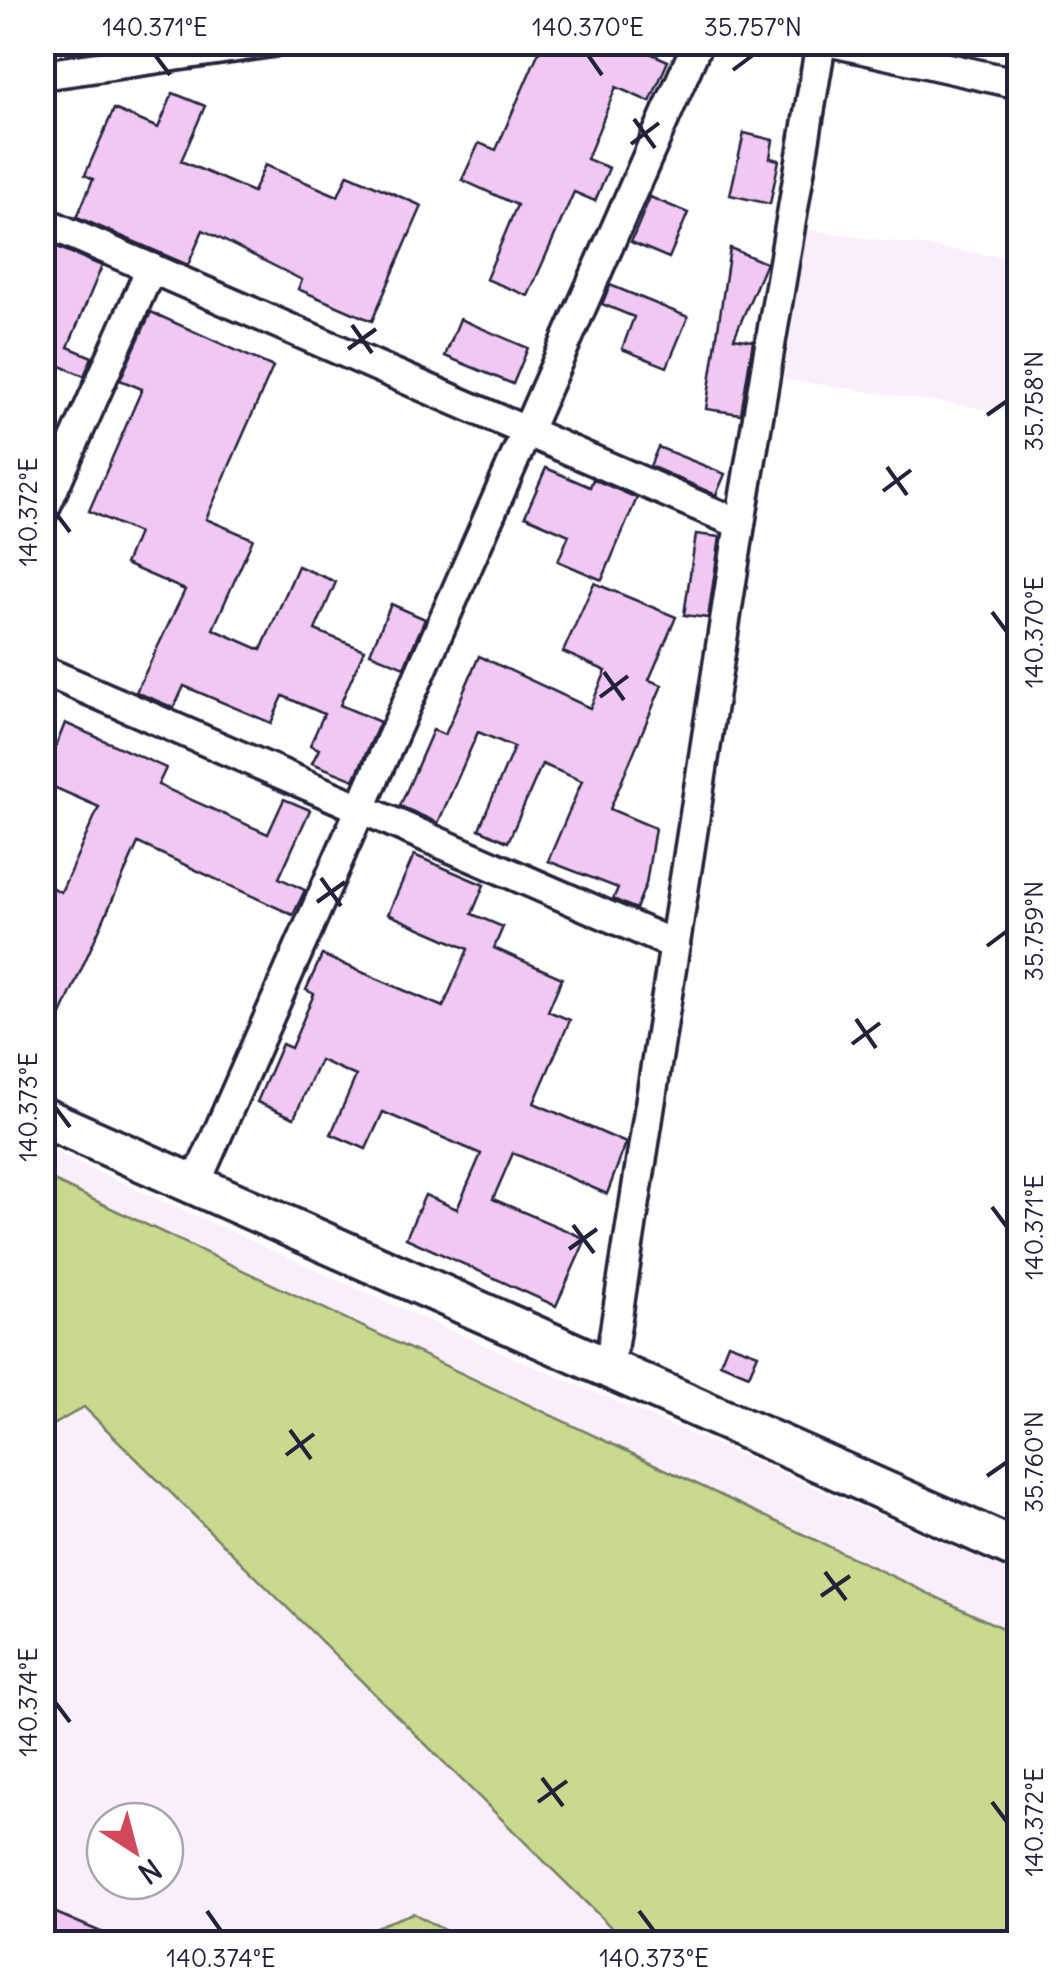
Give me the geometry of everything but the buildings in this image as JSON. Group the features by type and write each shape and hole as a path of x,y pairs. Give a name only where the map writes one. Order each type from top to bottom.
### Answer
{"street":[{"path":"42,74 272,42"},
{"path":"195,1185 698,42"},
{"path":"609,1370 740,524 821,42"},
{"path":"832,42 1020,84"},
{"path":"42,221 740,524"},
{"path":"42,514 151,268"},
{"path":"42,670 674,945"},
{"path":"42,1117 1020,1550"}],"shaded area":[{"path":"806,230 1019,259 1019,414 784,379"},
{"path":"43,1147 422,1318 1019,1576 1019,1943 43,1944"}],"green space":[{"path":"43,1176 1019,1636 1019,1943 627,1943 84,1407 43,1431"},
{"path":"413,1913 468,1943 347,1943 359,1933"}]}
